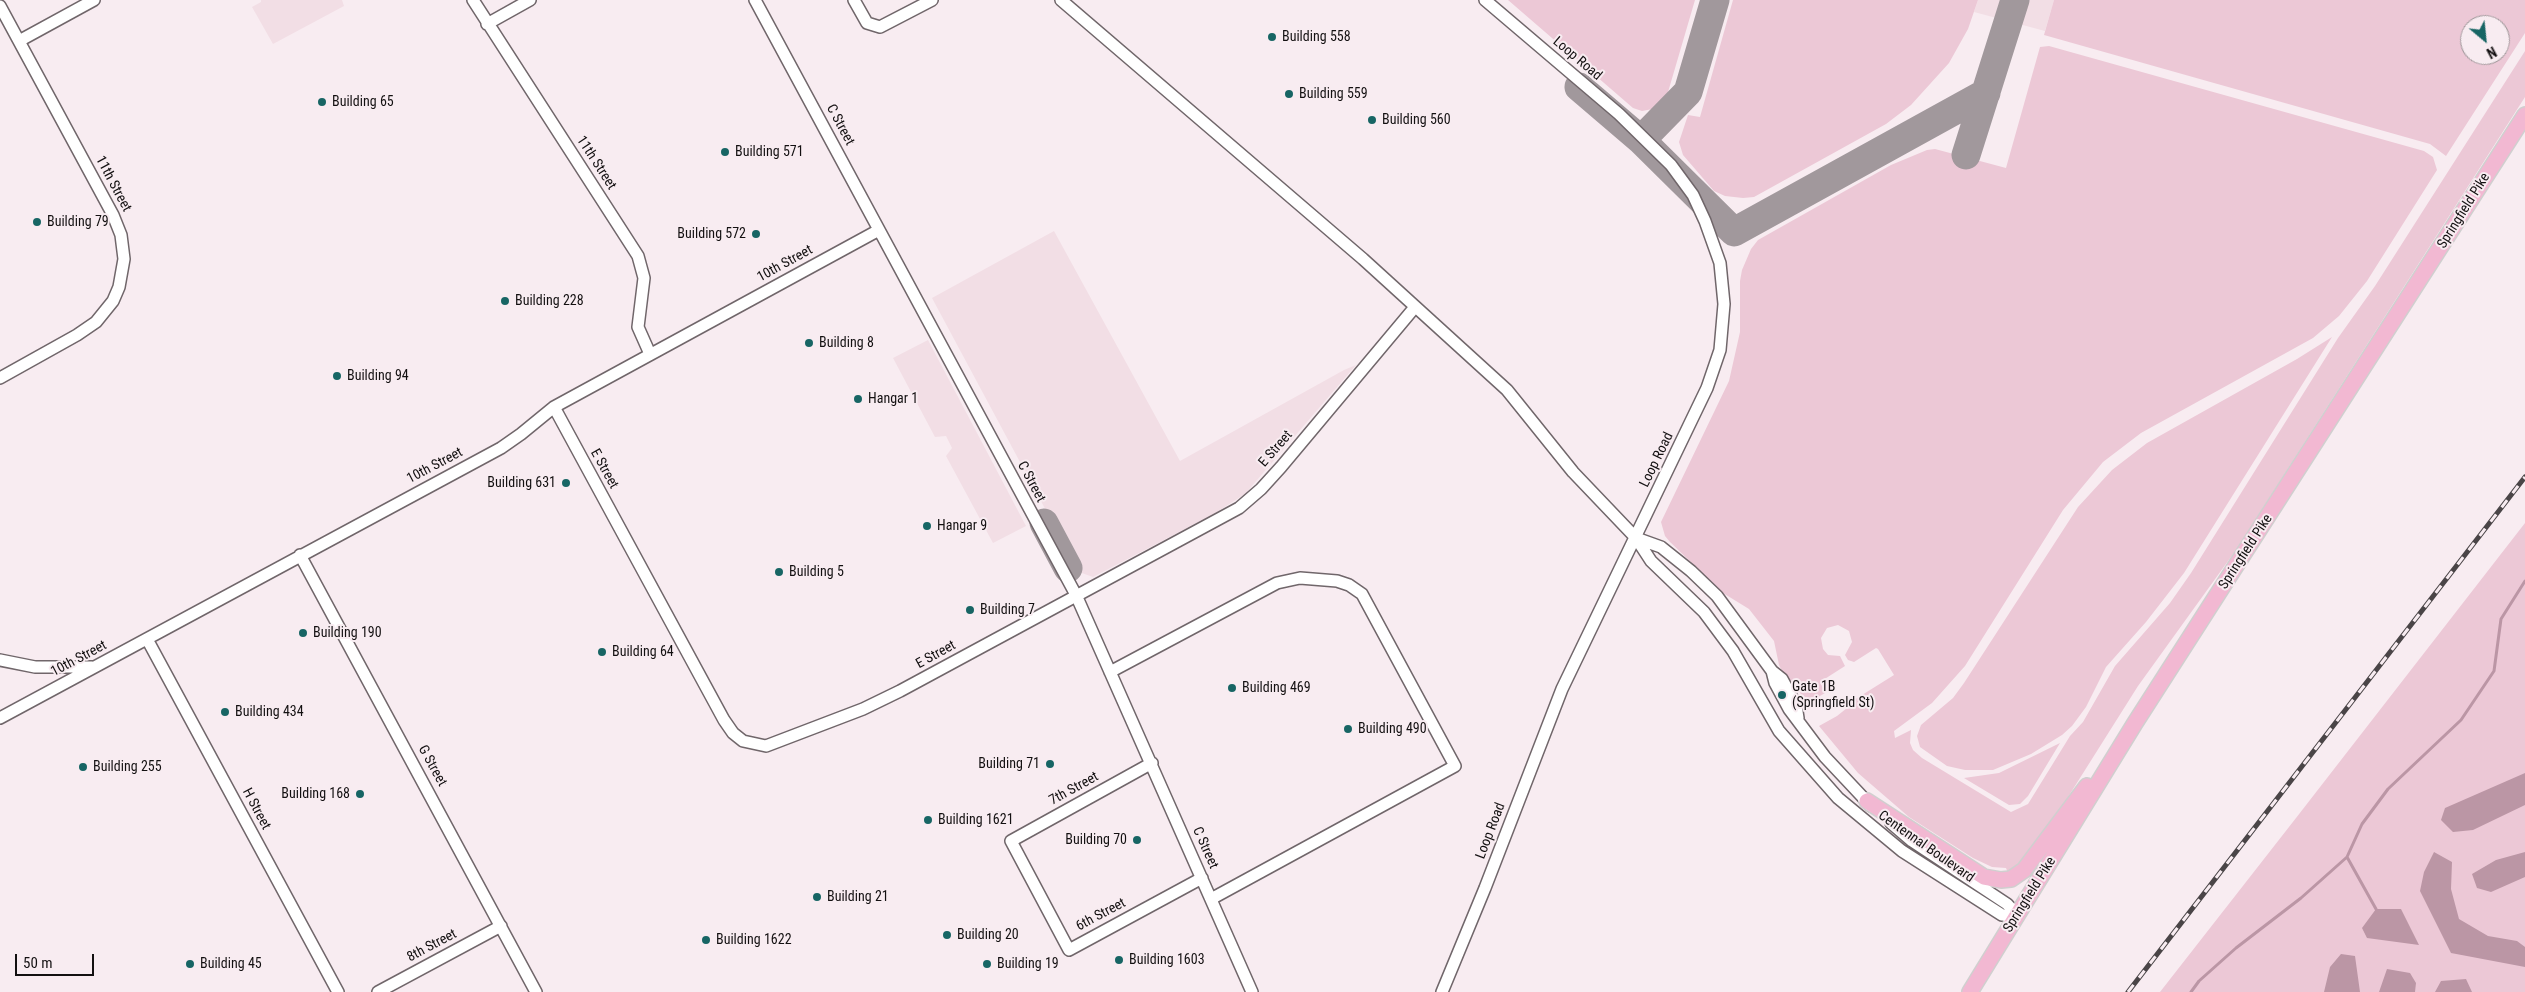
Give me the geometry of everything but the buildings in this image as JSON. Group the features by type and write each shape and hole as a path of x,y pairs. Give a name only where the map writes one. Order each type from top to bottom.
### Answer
{"main road":[{"name":"Springfield Pike","path":"1970,992 2135,723 2525,115"},
{"path":"1867,801 1984,877 2001,880 2011,879 2024,870 2135,723"}],"street":[{"path":"0,6 19,41 94,0"},
{"name":"11th Street","path":"473,0 638,256 644,271 638,327 650,354"},
{"path":"487,24 530,0"},
{"name":"C Street","path":"755,0 1076,595 1252,992"},
{"path":"854,0 867,23 880,27 932,0"},
{"name":"Centennal Boulevard","path":"1061,0 1363,259 1507,390 1573,472 1636,538 1651,561 1684,591 1719,630 1779,730 1816,775 1838,798 1879,835 1909,857 2002,915 2018,916"},
{"name":"Loop Road","path":"1442,992 1485,888 1551,714 1698,409 1714,369 1723,329 1723,284 1715,247 1692,195 1658,150 1619,114 1485,0"},
{"name":"11th Street","path":"0,378 77,335 96,322 113,301 119,288 124,259 121,235 113,215 19,41"},
{"name":"10th Street","path":"0,718 501,448 554,406 879,230"},
{"name":"E Street","path":"554,406 724,720 738,738 750,744 766,746 863,709 1223,518 1251,499 1281,467 1415,307"},
{"name":"Centennal Boulevard","path":"1636,538 1661,547 1710,590 1772,671 1787,687 1796,705 1798,718 1825,757 1867,801 1912,841 2008,904 2018,916"},
{"name":"G Street","path":"300,556 536,992"},
{"path":"1110,672 1277,583 1300,578 1337,581 1349,585 1362,594 1455,766 1211,899"},
{"name":"H Street","path":"147,639 338,992"},
{"path":"0,660 35,667 96,667"},
{"name":"7th Street","path":"1011,841 1152,763"},
{"name":"6th Street","path":"1011,841 1069,950 1202,878"},
{"name":"8th Street","path":"378,992 501,926"}],"shaded area":[{"path":"261,0 342,0 344,6 273,44 252,7 261,2"},
{"path":"1508,0 1695,0 1666,99 1658,108 1642,111 1633,108"},
{"path":"1733,0 1978,0 1968,29 1949,63 1911,105 1886,124 1754,197 1743,198 1725,196 1714,191 1683,155 1679,142 1688,115 1700,117"},
{"path":"1978,0 2054,0 2045,31 1974,12"},
{"path":"2054,0 2525,0 2525,33 2510,56 2510,15 2460,15 2460,65 2504,65 2446,156 2430,144 2044,35"},
{"path":"2049,46 2424,151 2433,157 2437,170 2367,281 2339,316 2313,338 2141,433 2103,462 2063,510 1965,666 1932,703 1894,731 1895,738 1911,730 1910,743 1913,750 1922,758 2011,812 2028,804 2070,736 2083,722 2115,666 2170,603 2191,573 2338,338 2375,286 2525,51 2525,97 2236,550 2138,686 2068,797 2023,863 2008,873 2006,868 1992,867 1973,858 1909,817 1858,773 1819,726 1837,716 1847,708 1846,705 1894,675 1878,649 1876,648 1854,662 1848,660 1845,655 1852,642 1849,631 1838,625 1827,628 1821,638 1823,649 1828,655 1840,656 1845,666 1820,682 1825,693 1806,704 1794,681 1786,679 1779,665 1774,641 1749,609 1723,593 1670,542 1665,536 1661,522 1729,381 1740,332 1740,281 1742,270 1751,249 1758,240 1891,165 1927,150 1935,149 2006,168 2040,47"},
{"path":"1054,231 1180,461 1356,365 1245,494 1212,515 1093,577 1079,572 932,298"},
{"path":"2332,337 2184,573 2146,622 2106,667 2086,707 2072,726 2062,735 2031,754 1993,770 1965,770 1947,766 1920,747 1917,736 1921,725 1953,698 2078,507 2112,470 2147,443 2297,359"},
{"path":"928,340 1026,526 993,543 946,456 952,448 946,436 935,437 893,358"},
{"path":"2525,523 2525,992 2160,992 2296,818"},
{"path":"2060,743 2028,796 2020,804 2009,805 1964,778 1999,773"},
{"path":"2525,773 2525,805 2473,830 2453,832 2441,820 2445,808"},
{"path":"2434,852 2452,862 2451,889 2459,919 2488,936 2517,941 2525,947 2525,967 2451,953 2420,891 2424,872"},
{"path":"2525,852 2525,877 2491,892 2477,888 2472,874 2496,860"},
{"path":"2376,909 2401,909 2419,945 2367,938 2362,928"},
{"path":"2341,954 2355,956 2360,992 2324,992 2330,967"},
{"path":"2387,969 2410,973 2416,983 2415,992 2379,992"},
{"path":"2466,979 2472,992 2435,992 2441,981"}],"waterway":[{"path":"2191,992 2199,981 2236,948 2301,898 2347,857 2362,824 2388,789 2461,720 2494,671 2501,619 2525,581"},
{"path":"2347,857 2376,909"}],"taxiway":[{"path":"1641,140 1688,92 1715,0"},
{"path":"1966,155 2015,0"},
{"path":"1579,87 1641,140 1734,232 1986,93"},
{"path":"1044,523 1068,568"}],"railway":[{"path":"2128,992 2525,477"}],"place":[{"name":"Building 558","path":"1272,37"},
{"name":"Building 559","path":"1289,94"},
{"name":"Building 65","path":"322,102"},
{"name":"Building 560","path":"1372,120"},
{"name":"Building 571","path":"725,152"},
{"name":"Building 79","path":"37,222"},
{"name":"Building 572","path":"756,234"},
{"name":"Building 228","path":"505,301"},
{"name":"Building 8","path":"809,343"},
{"name":"Building 94","path":"337,376"},
{"name":"Hangar 1","path":"858,399"},
{"name":"Building 631","path":"566,483"},
{"name":"Hangar 9","path":"927,526"},
{"name":"Building 5","path":"779,572"},
{"name":"Building 7","path":"970,610"},
{"name":"Building 190","path":"303,633"},
{"name":"Building 64","path":"602,652"},
{"name":"Building 469","path":"1232,688"},
{"name":"Gate 1B (Springfield St)","path":"1782,695"},
{"name":"Building 434","path":"225,712"},
{"name":"Building 490","path":"1348,729"},
{"name":"Building 71","path":"1050,764"},
{"name":"Building 255","path":"83,767"},
{"name":"Building 168","path":"360,794"},
{"name":"Building 1621","path":"928,820"},
{"name":"Building 70","path":"1137,840"},
{"name":"Building 21","path":"817,897"},
{"name":"Building 20","path":"947,935"},
{"name":"Building 1622","path":"706,940"},
{"name":"Building 1603","path":"1119,960"},
{"name":"Building 45","path":"190,964"},
{"name":"Building 19","path":"987,964"}]}
